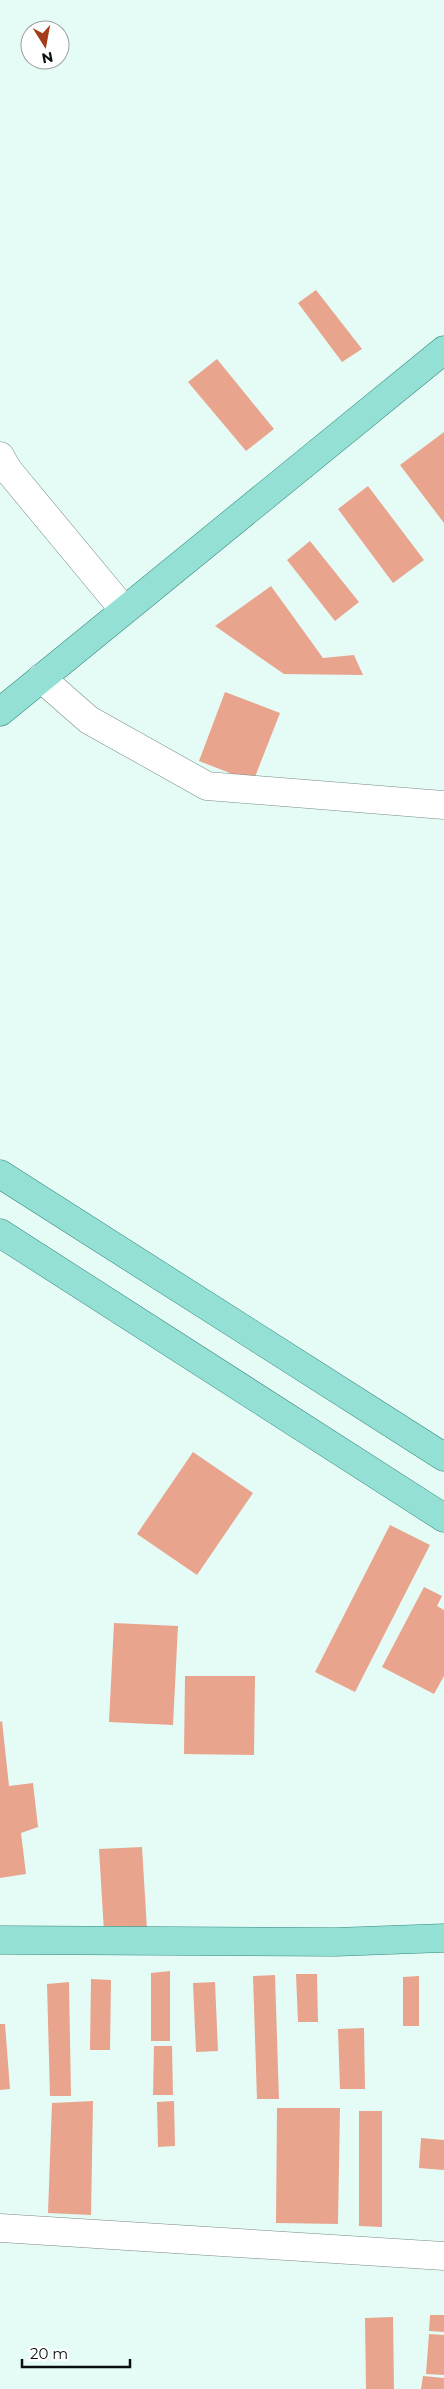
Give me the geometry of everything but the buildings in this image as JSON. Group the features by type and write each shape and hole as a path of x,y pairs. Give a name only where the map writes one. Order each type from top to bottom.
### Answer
{"main road":[{"path":"0,712 444,350"},
{"path":"0,1174 444,1457"},
{"path":"0,1233 444,1518"},
{"path":"0,1940 335,1942 444,1938"}],"street":[{"path":"0,456 8,470 124,610"},
{"path":"41,678 89,720 207,786 444,805"},
{"path":"0,2228 444,2256"}]}
